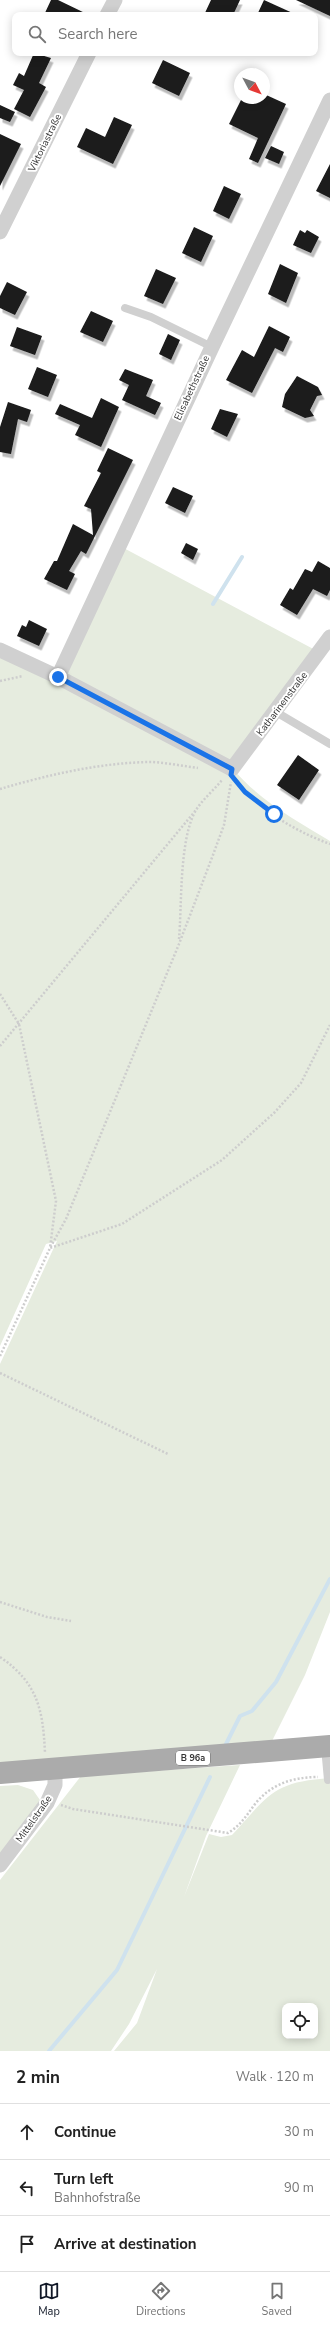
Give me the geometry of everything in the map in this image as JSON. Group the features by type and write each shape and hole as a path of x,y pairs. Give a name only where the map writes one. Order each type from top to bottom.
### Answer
{"main road":[{"name":"B 96a","path":"0,1773 328,1746"}],"street":[{"path":"109,12 115,0"},
{"name":"Viktoriastraße","path":"0,232 88,56"},
{"name":"Elisabethstraße","path":"58,677 212,347 330,100"},
{"name":"Katharinenstraße","path":"231,772 330,637"},
{"path":"0,650 58,677 231,772"},
{"name":"Mittelstraße","path":"0,1865 50,1799 55,1785 55,1768"}],"lane":[{"path":"125,308 151,317 212,347"},
{"path":"276,712 330,744"},
{"path":"328,1746 328,1778"}],"path":[{"path":"0,789 48,774 118,765 153,762 206,769"},
{"path":"0,1046 196,810 231,772"},
{"path":"231,772 245,792 283,821 302,833 330,844"},
{"path":"0,1356 50,1248 66,1219 179,944 224,825 231,772"},
{"path":"179,944 186,841 196,810"},
{"path":"0,994 19,1024 56,1201 50,1248"},
{"path":"50,1248 122,1224 222,1160 275,1112 301,1083 330,1025"},
{"path":"0,1374 168,1454"},
{"path":"0,1602 47,1617 71,1621"},
{"path":"0,1657 20,1674 33,1690 44,1721 45,1754 55,1768"},
{"path":"50,1799 73,1809 228,1833 241,1824 256,1803 270,1789 287,1781 328,1778"}],"shaded area":[{"path":"118,545 319,652 234,770 255,791 267,800 292,818 330,841 330,1612 305,1675 271,1743 0,1770 0,1364 57,1241 46,1244 0,1346 0,649 58,677"},
{"path":"240,1765 206,1836 184,1897 209,1834 221,1837 232,1835 264,1800 283,1787 295,1783 330,1778 330,2051 114,2051 137,2023 157,1969 129,2024 111,2051 0,2051 0,1880 81,1776"},
{"path":"18,1785 33,1790 42,1803 0,1855 0,1786"}],"building":[{"path":"51,0 58,0 83,12 45,12"},
{"path":"211,0 240,0 234,12 205,12"},
{"path":"264,0 290,12 258,12"},
{"path":"296,0 330,0 330,16"},
{"path":"33,56 44,56 51,58 39,83 46,87 30,117 14,109 24,90 13,85 19,73 24,76"},
{"path":"163,60 190,73 179,96 152,83"},
{"path":"270,97 286,104 258,163 249,159 258,138 229,124 239,104 270,104"},
{"path":"0,105 15,112 10,122 0,118"},
{"path":"114,117 132,125 113,164 77,147 86,128 105,137"},
{"path":"0,134 21,144 0,186"},
{"path":"271,146 284,152 279,164 265,158"},
{"path":"330,164 330,198 316,191"},
{"path":"224,186 241,194 229,219 213,211"},
{"path":"194,227 213,236 201,262 182,253"},
{"path":"300,230 305,233 307,230 319,237 311,253 293,245"},
{"path":"280,264 298,273 286,303 268,294"},
{"path":"156,269 176,278 163,304 144,296"},
{"path":"7,282 27,292 15,315 0,308 0,296"},
{"path":"91,311 113,321 103,342 80,332"},
{"path":"269,326 290,337 283,352 275,348 252,393 226,380 242,350 254,357"},
{"path":"17,327 42,336 35,355 10,346"},
{"path":"168,334 180,340 171,360 159,354"},
{"path":"37,367 57,375 48,397 28,389"},
{"path":"125,369 153,380 146,396 161,403 155,415 122,400 129,385 119,380"},
{"path":"297,376 318,387 322,395 317,396 310,410 314,416 305,418 282,407 285,394"},
{"path":"101,398 119,407 101,447 75,435 80,425 55,414 60,404 92,418"},
{"path":"8,402 31,410 27,422 18,419 11,454 0,452 0,427"},
{"path":"220,409 238,414 227,437 211,429"},
{"path":"108,448 133,460 86,554 81,551 69,571 75,574 67,590 44,579 54,561 57,561 73,524 93,535 91,509 84,506 101,473 97,471"},
{"path":"173,487 193,496 185,513 165,503"},
{"path":"186,543 198,549 193,560 181,553"},
{"path":"318,561 330,568 330,590 327,596 313,589 297,615 280,605 290,588 293,590 305,569 312,572"},
{"path":"29,620 47,629 39,646 17,636 22,625 26,627"},
{"path":"298,755 319,770 299,800 277,785"}],"waterway":[{"path":"213,604 242,557"},
{"path":"226,1744 240,1716 252,1711 276,1682 330,1579"},
{"path":"49,2051 117,1970 210,1777"}],"route":[{"path":"58,677 232,769 231,775 245,792 274,814"}]}
